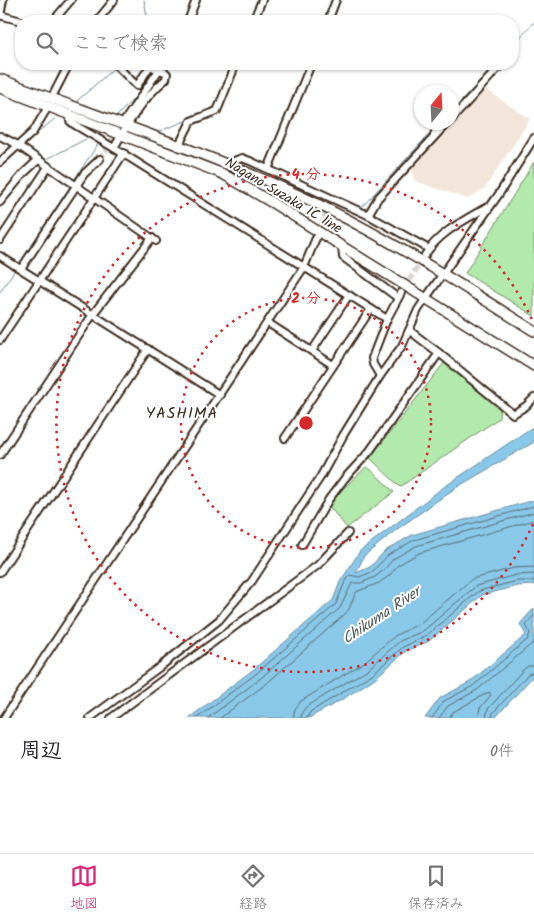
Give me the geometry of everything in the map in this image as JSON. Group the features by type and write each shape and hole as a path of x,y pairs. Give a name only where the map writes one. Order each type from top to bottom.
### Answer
{"main road":[{"name":"Nagano Suzaka IC line","path":"0,79 50,103 69,115 124,127 223,174 534,366"},
{"name":"Nagano Suzaka IC line","path":"0,88 124,127 232,167 291,192 377,235 534,330"}],"street":[{"path":"3,0 0,16 15,20"},
{"path":"58,15 71,0"},
{"path":"102,15 114,0"},
{"path":"190,15 196,0"},
{"path":"256,15 262,0"},
{"path":"330,15 336,0"},
{"path":"0,162 33,132 66,70"},
{"path":"121,70 137,86 147,70"},
{"path":"114,148 156,70"},
{"path":"124,127 156,88 166,79 167,74 162,70"},
{"path":"178,147 191,121 217,110 234,70"},
{"path":"268,169 309,70"},
{"path":"459,111 496,70"},
{"path":"69,115 70,121 388,319"},
{"path":"432,139 435,130"},
{"path":"368,216 378,198 440,130"},
{"path":"0,136 18,146 154,240 93,314 0,455"},
{"path":"90,718 162,666 219,620 252,581 321,476 344,434 380,376 402,346 418,310 428,300 445,275 534,138"},
{"path":"0,340 124,153"},
{"path":"232,167 234,161 242,158 268,169 368,216 427,252 445,233 490,206"},
{"path":"21,270 73,184 100,159"},
{"path":"0,202 23,174 38,160"},
{"path":"0,240 48,167"},
{"path":"4,718 304,267 316,238"},
{"path":"342,246 343,257 400,296 372,358 372,364 380,376"},
{"path":"0,256 220,395"},
{"path":"312,351 349,295"},
{"path":"284,438 370,309"},
{"path":"268,322 333,365"},
{"path":"410,331 513,414 526,406 534,398"},
{"path":"0,572 148,350"},
{"path":"302,545 329,499 369,452 439,353"},
{"path":"111,718 318,565 348,533"}],"shaded area":[{"path":"482,87 530,119 485,188 468,199 415,181 411,169 445,130 459,130 459,114"}],"green space":[{"path":"534,162 534,316 465,273"},
{"path":"444,363 500,409 499,418 400,487 370,458"},
{"path":"367,466 394,492 347,528 327,504"}],"water":[{"name":"Chikuma River","path":"534,426 534,442 454,489 396,530 364,556 356,573 370,567 385,551 412,535 534,500 534,585 518,586 482,595 429,641 406,651 375,678 309,718 189,718 254,669 333,600 340,582 360,551 441,489"},
{"path":"534,608 534,675 495,718 425,718 440,698 470,682 526,635 520,624"}],"waterway":[{"path":"144,0 147,15"},
{"path":"186,15 191,0"},
{"path":"519,38 534,22"},
{"path":"77,101 112,70"},
{"path":"117,116 140,92 154,70"},
{"path":"459,104 490,70"},
{"path":"30,139 57,117"},
{"path":"165,129 188,120"},
{"path":"157,132 163,130"},
{"path":"361,208 432,131"},
{"path":"45,160 88,138"},
{"path":"74,180 100,141"},
{"path":"0,167 5,162"},
{"path":"0,208 24,177"},
{"path":"19,264 71,185"},
{"path":"0,292 15,270"}],"tunnel":[{"path":"100,159 124,121"},
{"path":"318,235 330,202"},
{"path":"405,288 423,258"}],"district":[{"name":"YASHIMA","path":"182,412"}]}
